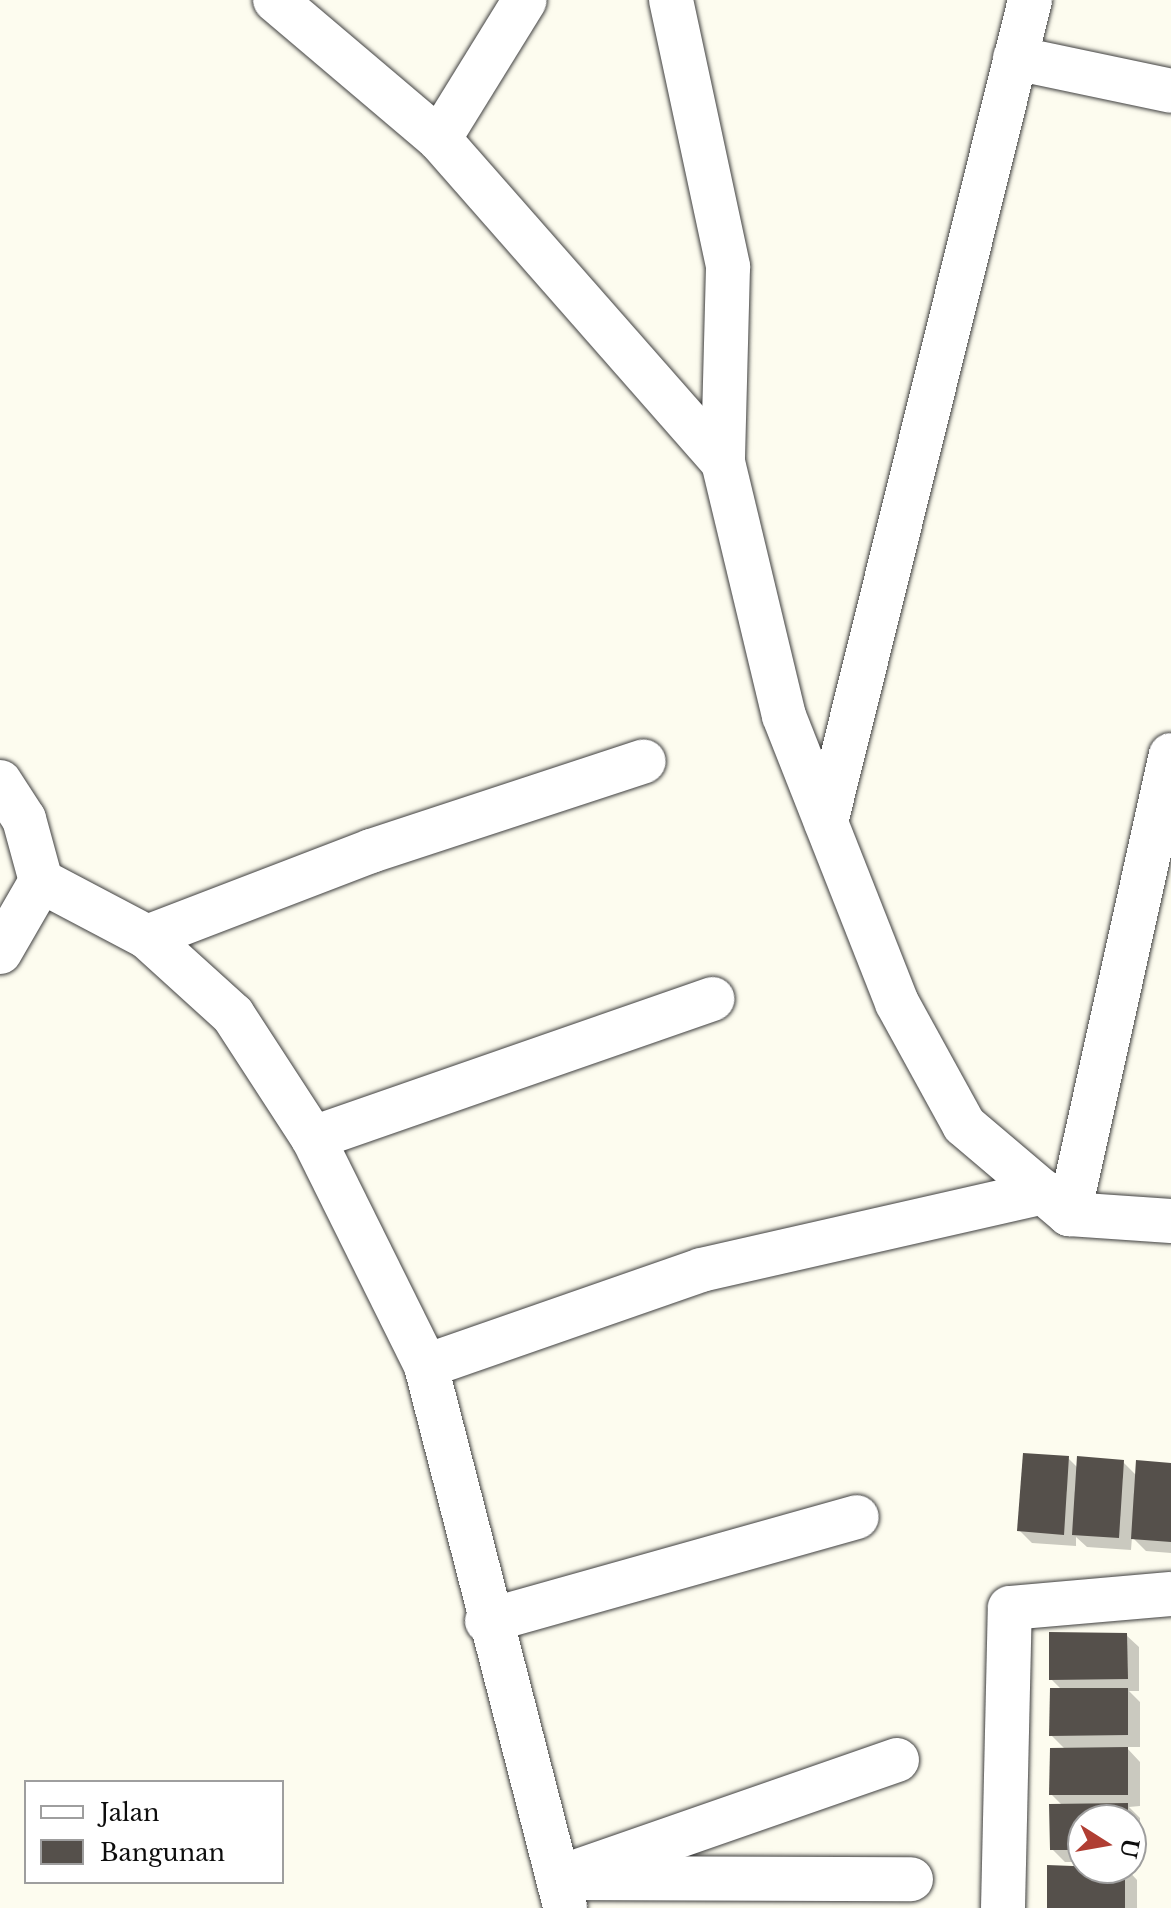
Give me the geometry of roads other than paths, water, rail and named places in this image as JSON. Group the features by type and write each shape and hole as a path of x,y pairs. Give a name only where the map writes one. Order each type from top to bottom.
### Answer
{"street":[{"path":"275,0 439,139 723,462"},
{"path":"439,139 525,0"},
{"path":"671,0 728,267 723,462 784,716 897,1003 964,1125 1056,1203"},
{"path":"826,822 1030,0"},
{"path":"1015,58 1171,91"},
{"path":"1056,1203 1171,755"},
{"path":"147,937 371,851 644,761"},
{"path":"0,782 24,819 41,881 0,952"},
{"path":"41,881 147,937 233,1015 313,1138 426,1366 487,1621 562,1893"},
{"path":"313,1138 712,999"},
{"path":"426,1366 701,1270 1056,1203 1171,1221"},
{"path":"487,1621 857,1517"},
{"path":"1003,1908 1010,1608 1171,1594"},
{"path":"562,1893 897,1760"},
{"path":"562,1893 911,1879"}]}
